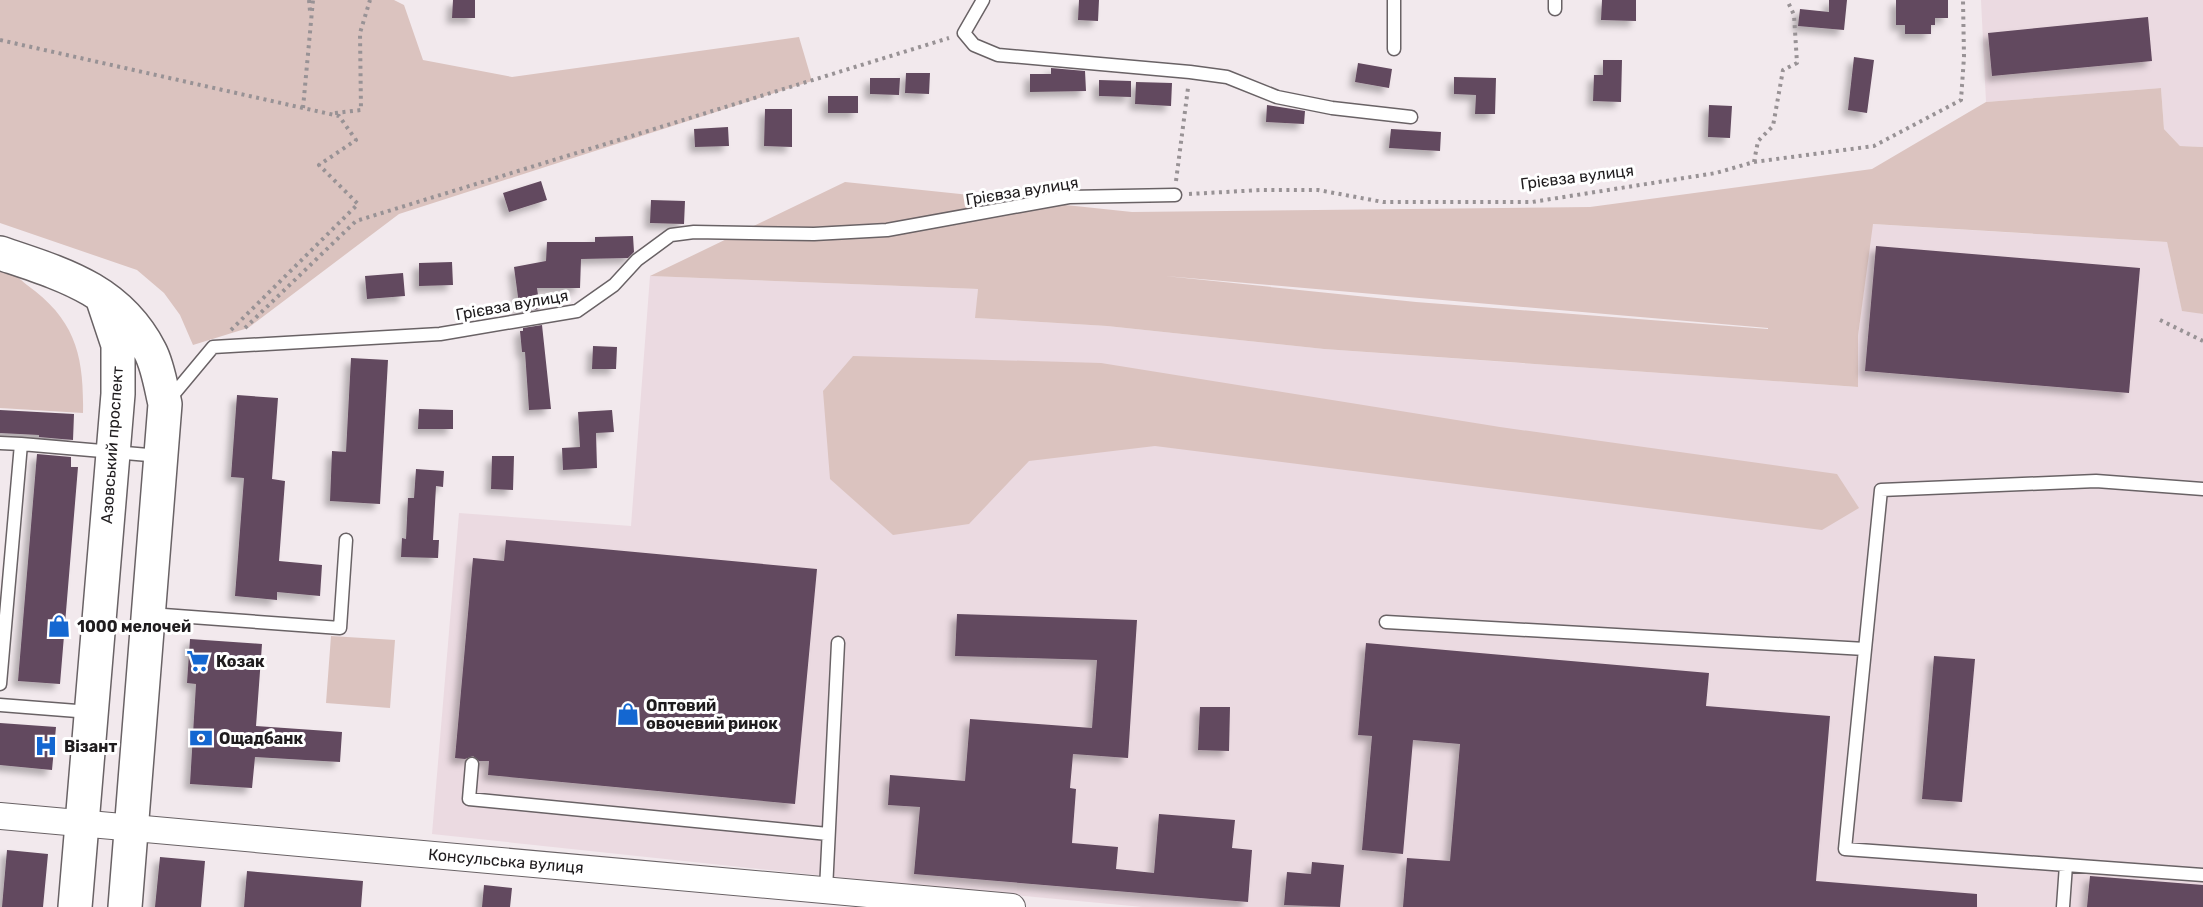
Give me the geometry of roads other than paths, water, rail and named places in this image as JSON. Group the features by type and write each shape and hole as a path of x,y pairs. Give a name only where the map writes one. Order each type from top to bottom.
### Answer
{"main road":[{"path":"0,253 66,275 102,295 130,318 151,352 165,404 125,907"},
{"name":"Азовський проспект","path":"75,907 118,394 118,345 102,295"}],"street":[{"name":"Консульська вулиця","path":"0,816 1012,907"}],"lane":[{"path":"983,0 964,33 974,45 998,55 1227,77 1277,97 1332,108 1410,117"},
{"path":"1394,49 1395,0"},
{"name":"Грієвза вулиця","path":"165,404 213,347 440,334 577,311 614,285 637,260 671,235 694,232 814,234 887,230 1069,197 1175,195"},
{"path":"0,443 161,456"},
{"path":"0,684 21,444"},
{"path":"2203,489 2096,481 1881,490 1845,849 2203,875"},
{"path":"148,614 340,628 346,540"},
{"path":"1386,622 1865,649"},
{"path":"826,890 838,643"},
{"path":"0,705 91,712"},
{"path":"472,764 469,800 828,834"},
{"path":"2062,907 2066,865"}],"place":[{"name":"1000 мелочей","path":"59,626"},
{"name":"Козак","path":"198,661"},
{"name":"Оптовий овочевий ринок","path":"628,714"},
{"name":"Ощадбанк","path":"201,738"},
{"name":"Візант","path":"46,746"}]}
